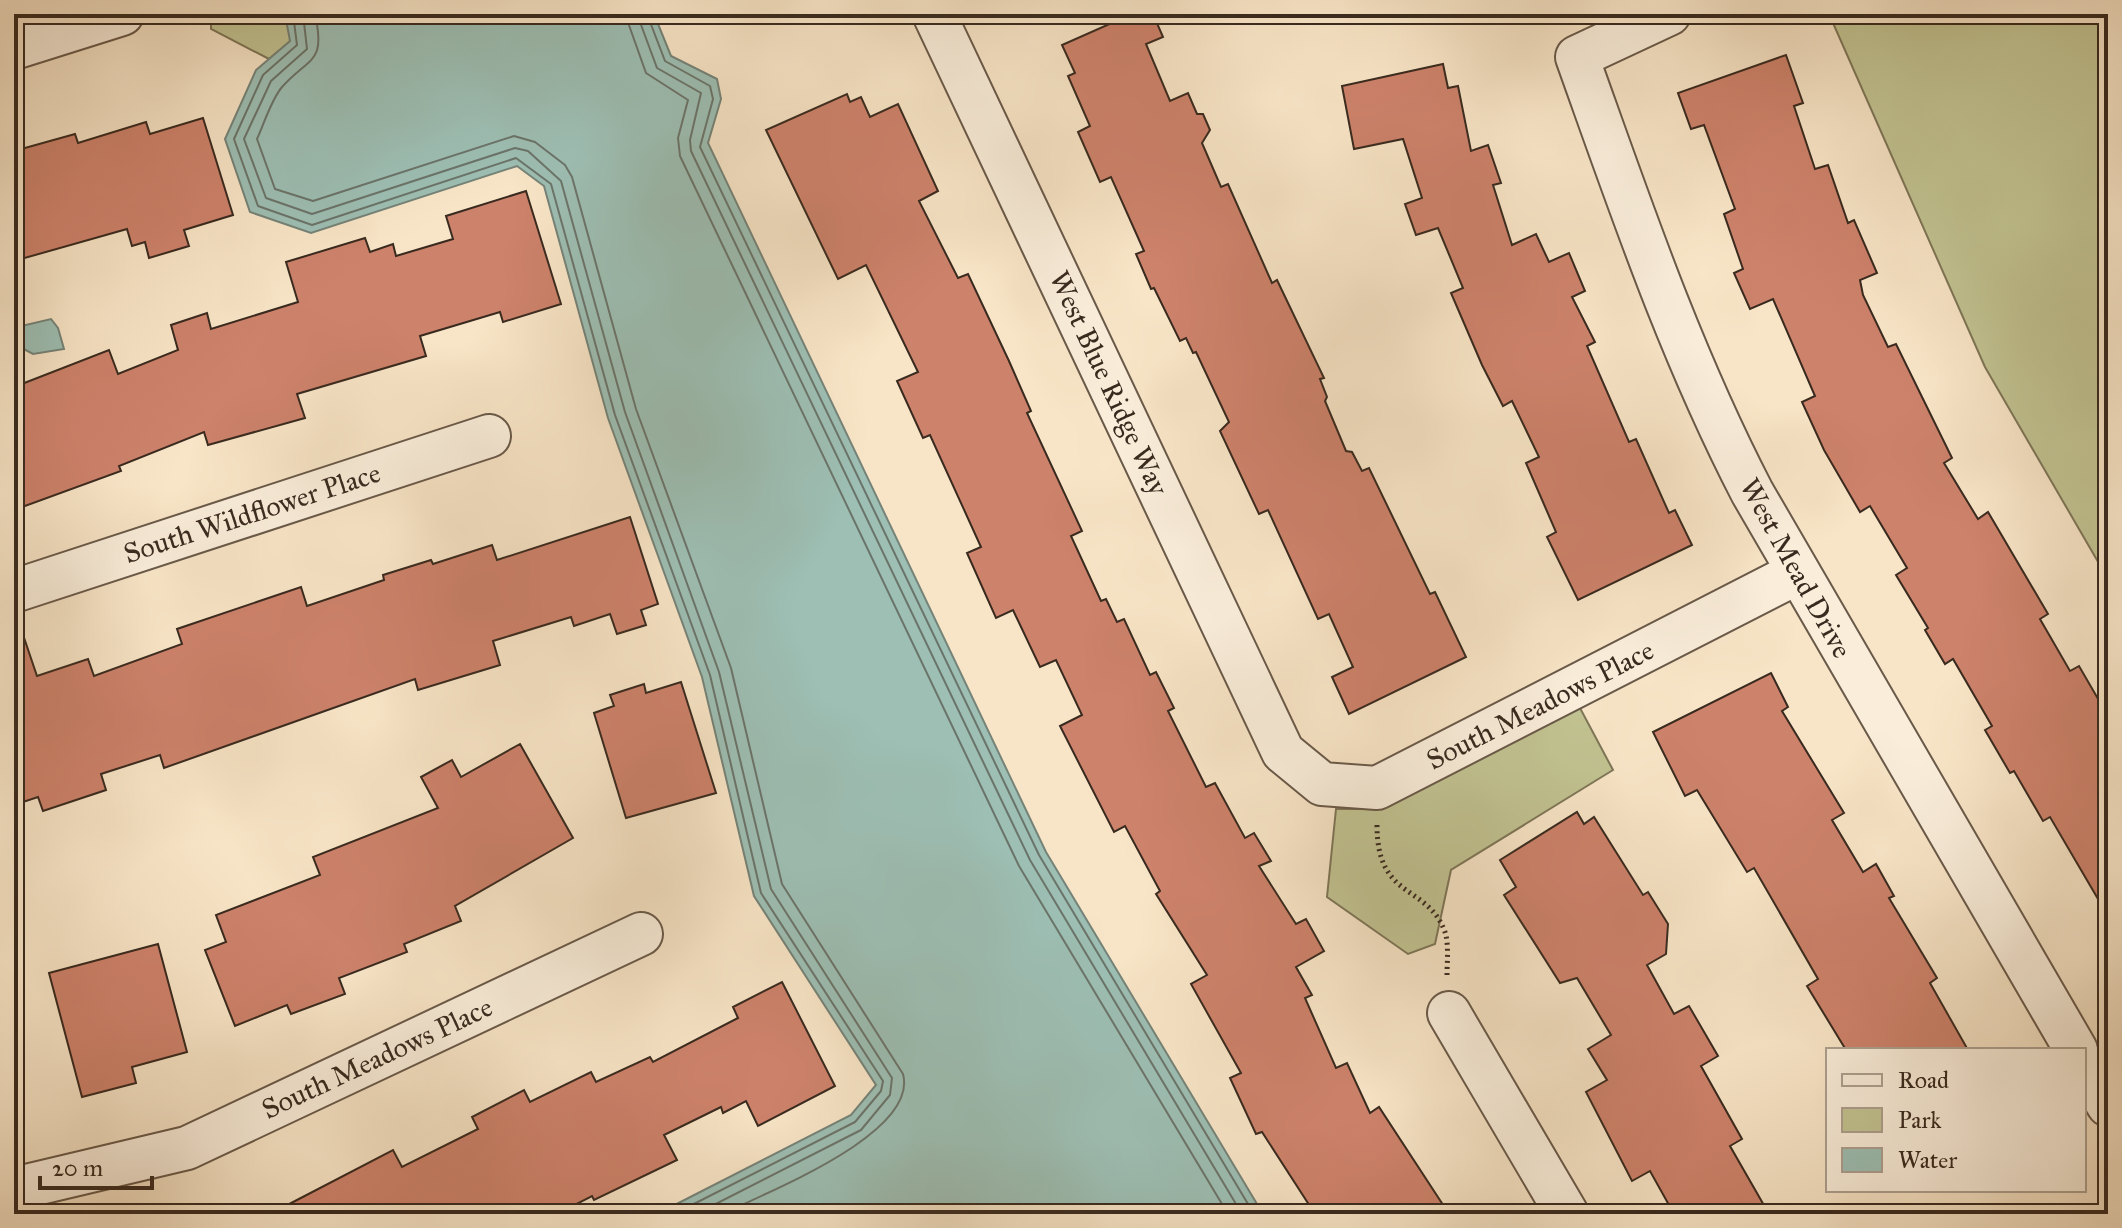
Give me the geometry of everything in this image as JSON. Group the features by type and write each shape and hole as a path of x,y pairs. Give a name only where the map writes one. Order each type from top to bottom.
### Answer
{"street":[{"path":"14,48 122,14"},
{"name":"West Blue Ridge Way","path":"934,14 1283,752 1322,784 1377,788"},
{"name":"West Mead Drive","path":"1669,14 1577,57 1707,404 1797,573 2075,1048"},
{"name":"South Wildflower Place","path":"14,591 489,436"},
{"name":"South Meadows Place","path":"1377,788 1797,573"},
{"name":"South Meadows Place","path":"14,1189 187,1148 641,934"},
{"path":"1449,1013 1567,1214"},
{"path":"2086,1067 2108,1105"}],"path":[{"path":"1377,788 1377,848 1385,872 1432,911 1445,933 1449,1013"}],"green space":[{"path":"211,14 285,14 291,41 269,59 211,29"},
{"path":"1829,14 2108,14 2108,579 1985,367"},
{"path":"1580,708 1613,770 1451,870 1435,944 1408,954 1327,897 1336,809 1365,809 1396,800"}],"water":[{"path":"285,14 654,14 671,56 717,79 721,99 708,143 1046,852 1263,1214 657,1214 851,1115 876,1085 754,896 702,677 608,418 544,186 517,166 311,233 250,212 225,139 256,70 290,41"},
{"path":"51,319 58,328 64,349 33,354 20,347 17,327"}],"building":[{"path":"1132,14 1153,14 1163,37 1146,44 1170,101 1188,93 1197,114 1203,114 1210,130 1202,143 1221,187 1228,184 1272,283 1277,280 1324,378 1320,379 1327,397 1325,401 1346,451 1352,452 1362,471 1369,468 1430,594 1435,592 1466,657 1349,714 1332,677 1353,667 1329,614 1318,619 1268,510 1259,514 1220,431 1229,422 1196,352 1193,353 1186,338 1180,341 1154,288 1151,289 1136,254 1144,251 1111,177 1100,182 1078,132 1090,126 1068,76 1075,73 1062,45"},
{"path":"1786,55 1803,103 1794,106 1815,169 1828,165 1848,223 1854,220 1877,273 1860,280 1863,295 1888,347 1896,344 1952,458 1944,463 1978,519 1988,512 2048,614 2040,619 2070,671 2079,666 2108,716 2108,916 2050,817 2043,821 2014,771 2010,773 1985,730 1992,726 1953,659 1945,664 1925,630 1928,628 1896,575 1907,568 1870,506 1860,512 1824,450 1802,402 1815,396 1773,299 1750,309 1734,273 1743,269 1724,214 1735,209 1704,125 1691,129 1678,93"},
{"path":"1443,64 1448,88 1458,86 1471,151 1488,145 1501,183 1493,185 1512,245 1536,234 1549,262 1569,253 1585,291 1572,297 1595,342 1587,346 1629,442 1636,439 1669,513 1675,510 1692,545 1578,600 1547,537 1556,532 1526,463 1539,457 1512,401 1503,406 1482,365 1451,293 1463,288 1438,228 1416,235 1405,204 1422,198 1403,139 1354,149 1342,86"},
{"path":"847,94 850,102 861,97 870,117 898,104 938,191 919,201 958,278 968,274 1009,361 1031,411 1027,413 1082,531 1071,536 1101,601 1106,599 1117,622 1124,619 1150,675 1156,672 1174,708 1168,711 1206,787 1215,783 1245,838 1254,833 1271,861 1259,866 1296,924 1306,919 1324,951 1296,967 1312,995 1305,998 1336,1068 1347,1063 1370,1113 1379,1107 1449,1214 1315,1214 1262,1132 1256,1134 1230,1078 1241,1073 1191,984 1207,975 1156,894 1160,891 1125,826 1114,832 1060,726 1082,715 1056,660 1040,667 1013,610 996,618 967,553 981,547 930,435 923,438 897,381 918,372 866,265 838,279 766,130"},
{"path":"203,118 233,215 184,230 189,246 149,258 145,242 132,246 127,229 14,261 14,151 75,134 78,143 146,122 150,134"},
{"path":"526,191 561,304 503,322 500,312 420,336 426,356 297,394 305,418 208,445 204,432 119,466 121,471 14,510 14,387 109,350 118,374 178,350 171,325 207,313 211,329 298,302 286,262 365,238 370,252 393,244 396,256 453,239 446,216"},
{"path":"630,517 658,604 641,610 646,625 617,634 610,614 574,626 571,617 493,641 500,665 418,690 415,679 164,768 160,755 101,774 106,790 43,811 38,797 23,802 14,775 14,624 19,623 37,676 88,659 94,676 182,644 177,629 301,587 307,606 384,580 383,575 431,560 433,564 492,545 497,560"},
{"path":"1771,673 1788,707 1782,711 1844,813 1832,820 1863,872 1876,864 1894,896 1889,898 1937,978 1930,983 1967,1048 1845,1048 1807,986 1818,979 1754,868 1747,872 1697,790 1685,796 1653,732"},
{"path":"681,682 716,793 626,818 594,713 614,706 610,695 644,684 646,693"},
{"path":"520,744 573,838 455,906 461,921 404,944 407,952 339,978 345,994 291,1014 287,1005 235,1026 205,950 226,942 216,915 320,875 313,857 438,808 421,777 452,760 461,777"},
{"path":"1577,812 1584,824 1594,817 1643,895 1648,892 1668,924 1666,954 1647,965 1674,1014 1689,1006 1718,1056 1701,1066 1742,1139 1730,1146 1769,1214 1674,1214 1650,1171 1632,1181 1586,1092 1607,1080 1588,1049 1611,1035 1577,978 1560,983 1504,895 1516,887 1500,860"},
{"path":"158,944 187,1052 132,1067 136,1083 82,1097 49,973"},
{"path":"782,982 835,1086 758,1126 746,1101 723,1113 721,1107 664,1135 677,1160 594,1200 592,1196 557,1214 270,1214 393,1150 402,1167 478,1129 472,1117 524,1090 530,1102 591,1072 596,1082 650,1057 653,1062 738,1018 733,1007"}]}
